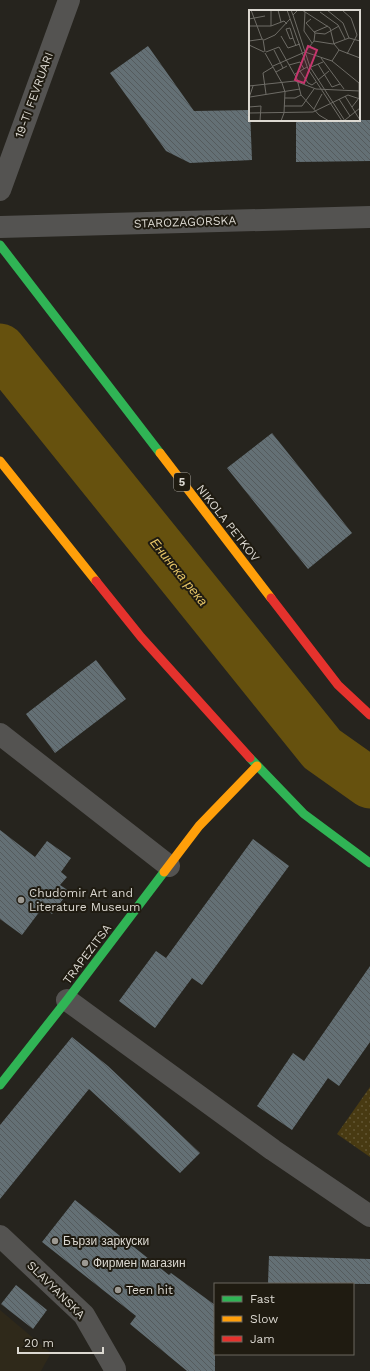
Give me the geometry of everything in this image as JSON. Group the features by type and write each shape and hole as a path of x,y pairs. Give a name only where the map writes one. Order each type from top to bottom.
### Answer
{"main road":[{"name":"NIKOLA PETKOV","path":"0,245 338,685 370,715"},
{"path":"0,461 141,637 257,766 304,814 370,863"},
{"name":"TRAPEZITSA","path":"0,1085 67,1000 199,826 257,766"}],"street":[{"name":"19-TI FEVRUARI","path":"0,190 69,0"},
{"name":"STAROZAGORSKA","path":"0,227 370,216"},
{"path":"0,734 169,866"},
{"path":"67,1000 273,1150 370,1216"},
{"name":"SLAVYANSKA","path":"0,1236 84,1315 115,1371"}],"shaded area":[{"path":"370,1087 370,1157 337,1134"},
{"path":"0,1310 51,1353 41,1371 0,1371"}],"building":[{"path":"148,46 194,111 249,110 252,160 190,163 166,151 110,73"},
{"path":"370,120 370,161 296,162 296,121"},
{"path":"272,433 352,533 308,569 227,468"},
{"path":"96,660 126,699 55,753 26,714"},
{"path":"0,830 35,857 47,841 71,858 61,872 67,877 60,885 69,891 52,914 43,907 22,935 0,919"},
{"path":"253,839 289,866 202,985 192,978 155,1028 119,1001 156,951 166,958"},
{"path":"370,966 370,1042 339,1086 328,1078 292,1130 257,1106 293,1053 304,1061"},
{"path":"72,1037 108,1066 200,1153 180,1173 89,1089 0,1199 0,1125"},
{"path":"75,1200 169,1275 171,1273 214,1304 215,1371 187,1371 130,1324 136,1316 42,1242"},
{"path":"269,1256 370,1259 370,1284 268,1283"},
{"path":"16,1285 47,1310 33,1329 1,1304"}],"waterway":[{"name":"Енинска река","path":"0,349 322,749 370,783"}],"traffic: fast":[{"path":"0,245 160,453"},
{"path":"250,758 304,814 370,863"},
{"path":"0,1085 67,1000 164,872"}],"traffic: slow":[{"path":"160,453 271,598"},
{"path":"0,461 96,581"},
{"path":"164,872 199,826 257,766"}],"traffic: jam":[{"path":"96,581 141,637 250,758"},
{"path":"271,598 338,685 370,715"}],"place":[{"name":"Chudomir Art and Literature Museum","path":"21,900"},
{"name":"Бързи заркуски","path":"55,1241"},
{"name":"Фирмен магазин","path":"85,1263"},
{"name":"Teen hit","path":"118,1290"}]}
